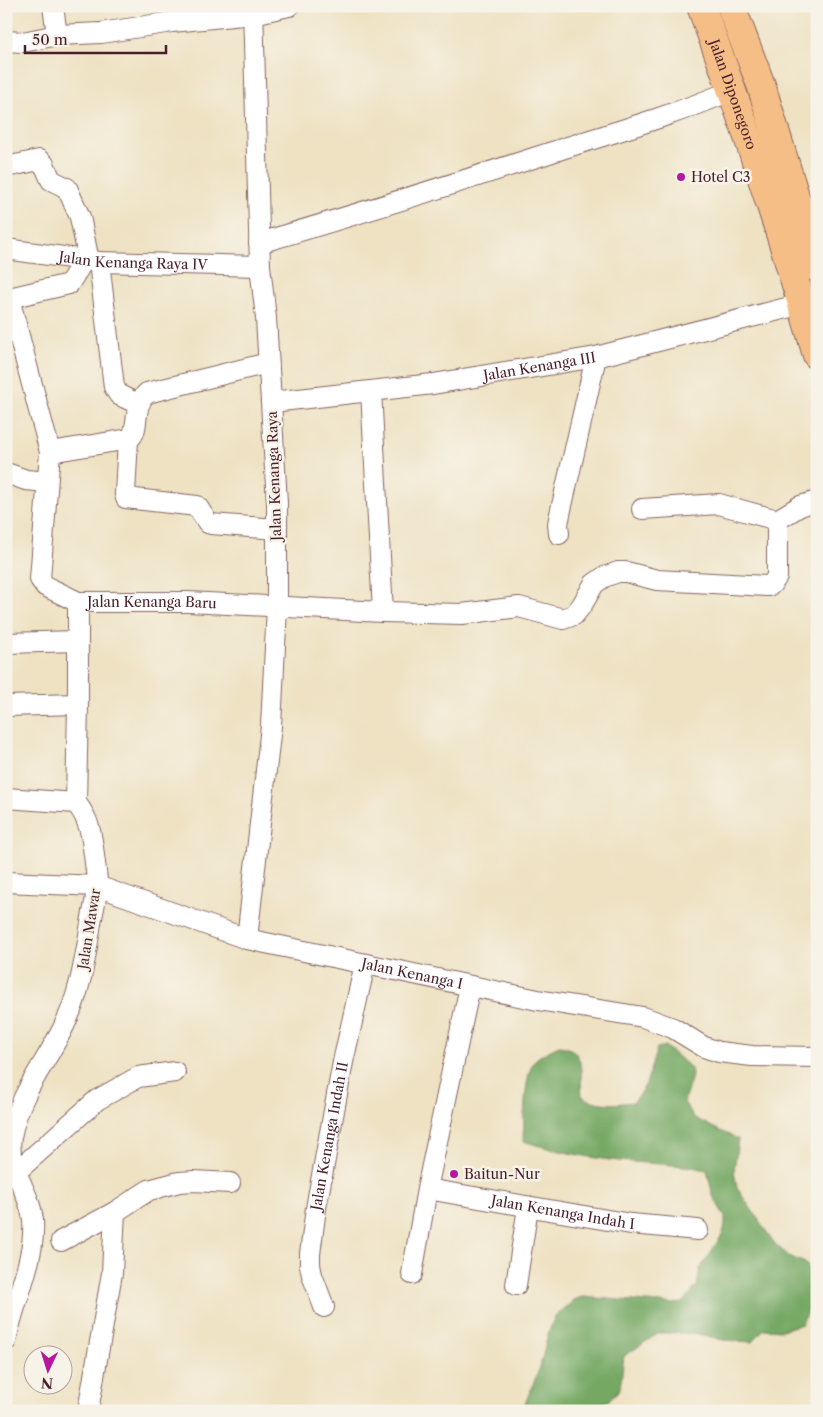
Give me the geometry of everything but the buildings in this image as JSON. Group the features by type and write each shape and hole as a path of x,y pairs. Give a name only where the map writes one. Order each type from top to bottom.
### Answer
{"highway":[{"name":"Jalan Diponegoro","path":"701,6 733,90 767,192 808,258"},
{"name":"Jalan Diponegoro","path":"731,6 760,85 808,258 802,304 817,356"}],"street":[{"path":"53,6 57,35"},
{"path":"6,41 23,42 57,35 101,32 289,6"},
{"name":"Jalan Kenanga Raya","path":"247,938 271,726 277,607 277,529 272,402 259,243 253,10"},
{"path":"259,243 352,216 704,103 733,90"},
{"path":"6,167 39,160 44,164 51,180 67,188 80,216 91,261 114,387 118,395 138,404"},
{"name":"Jalan Kenanga Raya IV","path":"6,249 91,261 260,266"},
{"path":"78,602 45,586 41,582 50,452 8,298 69,284 91,261"},
{"name":"Jalan Kenanga III","path":"272,402 433,384 596,357 802,304"},
{"path":"560,534 558,530 560,514 596,357"},
{"path":"50,452 128,439 134,434 138,404 147,393 268,363"},
{"path":"371,390 383,612"},
{"path":"128,439 126,498 196,506 199,507 208,523 211,524 277,529"},
{"path":"6,473 26,480 47,482"},
{"path":"642,509 719,504 777,520 800,506 817,501"},
{"name":"Jalan Kenanga Baru","path":"76,803 78,602 188,602 462,614 519,607 563,619 574,614 582,605 594,584 604,577 618,572 626,572 657,580 771,585 777,577 777,520"},
{"path":"6,643 78,641"},
{"path":"6,706 78,704"},
{"path":"8,793 76,803"},
{"name":"Jalan Mawar","path":"6,1342 28,1260 32,1234 31,1209 10,1158 11,1139 16,1114 31,1080 62,1030 77,994 86,954 97,886 91,831 76,803"},
{"name":"Jalan Kenanga I","path":"6,882 97,886 247,938 583,1009 643,1016 659,1021 704,1047 719,1052 761,1056 817,1057"},
{"name":"Jalan Kenanga Indah II","path":"324,1307 312,1275 310,1254 316,1208 342,1062 365,964"},
{"path":"412,1274 427,1189 470,986"},
{"path":"16,1172 97,1100 138,1077 175,1072"},
{"path":"61,1241 115,1212 149,1190 194,1181 230,1183"},
{"name":"Jalan Kenanga Indah I","path":"427,1189 631,1224 698,1230"},
{"path":"516,1285 528,1207"},
{"path":"88,1411 112,1273 115,1212"}],"green space":[{"path":"559,1046 568,1048 578,1057 582,1096 601,1103 634,1102 646,1084 657,1048 665,1046 691,1068 692,1076 684,1102 693,1117 738,1139 734,1171 737,1188 775,1244 789,1256 805,1263 816,1276 802,1324 782,1330 764,1329 752,1342 723,1340 695,1333 659,1333 624,1356 620,1389 608,1401 591,1405 581,1411 522,1411 540,1367 554,1318 574,1300 582,1297 673,1304 682,1303 697,1286 700,1269 722,1235 725,1226 725,1217 713,1196 707,1170 577,1155 523,1141 525,1099 531,1066 537,1058"}],"place":[{"name":"Hotel C3","path":"681,177"},
{"name":"Baitun-Nur","path":"454,1174"}]}
